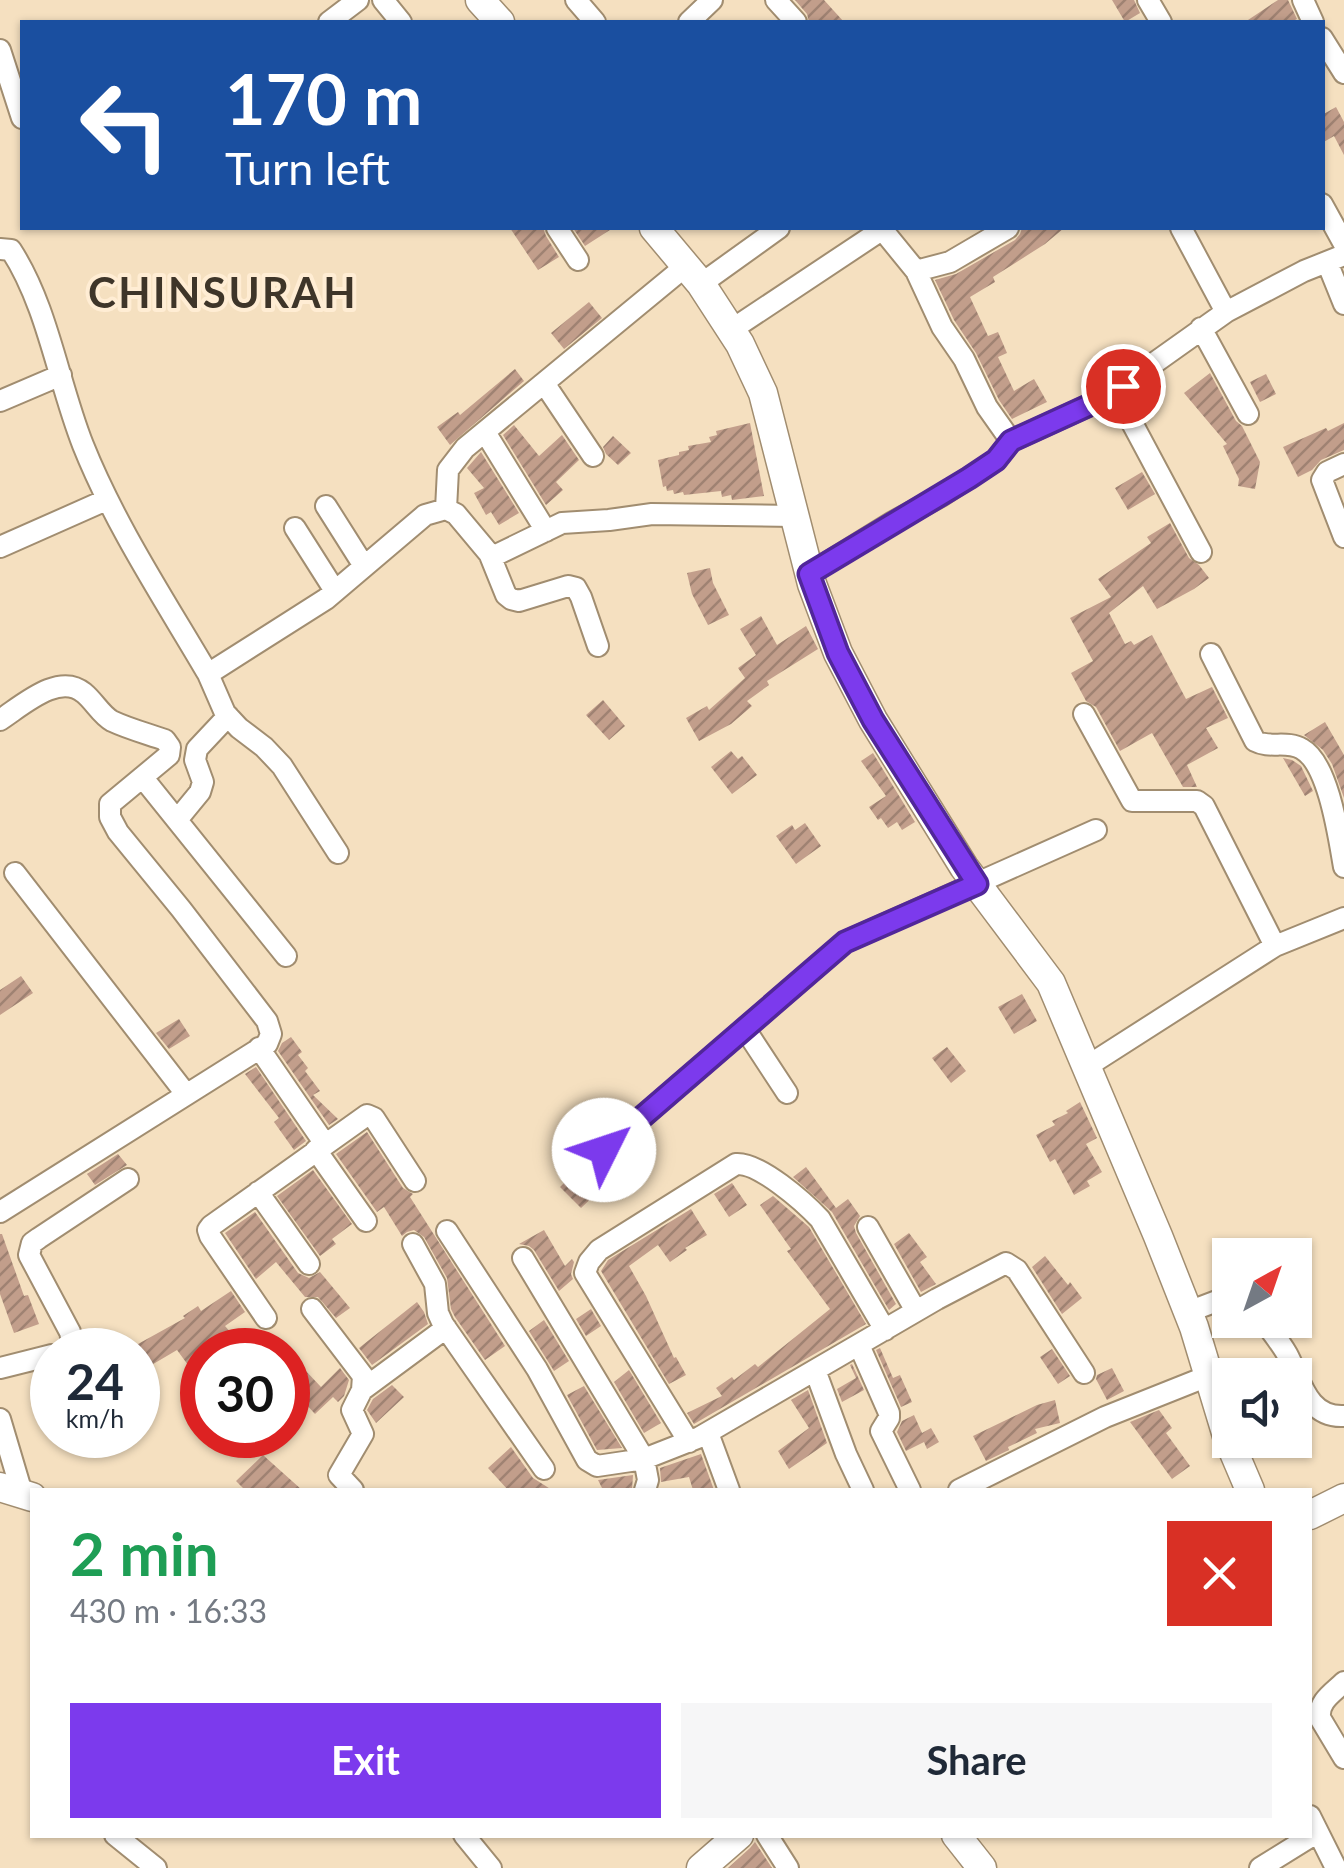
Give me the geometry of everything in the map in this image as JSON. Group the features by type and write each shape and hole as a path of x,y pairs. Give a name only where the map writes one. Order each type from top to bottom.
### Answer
{"street":[{"path":"336,20 358,0"},
{"path":"383,0 399,20"},
{"path":"480,0 498,20"},
{"path":"576,0 593,20"},
{"path":"691,20 712,0"},
{"path":"776,0 794,20"},
{"path":"1325,43 1344,73"},
{"path":"0,50 20,112"},
{"path":"1325,209 1344,244"},
{"path":"558,230 578,260"},
{"path":"656,230 694,275 731,330 763,394 809,574 838,653 873,720 977,884 1051,983 1188,1312 1227,1436 1249,1488"},
{"path":"446,510 448,470 465,448 544,383 694,275 775,230"},
{"path":"731,330 879,230"},
{"path":"884,230 916,272 986,407 1011,441"},
{"path":"916,272 950,262 1005,230"},
{"path":"1181,230 1226,312"},
{"path":"0,249 11,250 22,269 106,500 208,674 228,716 282,766 338,853"},
{"path":"809,574 942,496 996,460 1011,441 1105,398 1226,312 1304,271 1335,258 1344,304"},
{"path":"1201,328 1248,414"},
{"path":"0,401 61,375"},
{"path":"544,383 592,456"},
{"path":"1115,391 1202,552"},
{"path":"485,432 546,531"},
{"path":"1344,464 1322,480 1344,537"},
{"path":"0,547 106,500"},
{"path":"326,506 364,566"},
{"path":"208,674 326,599 424,515 446,510 456,514 488,554 511,600 568,586 576,588 598,646"},
{"path":"488,554 492,557 562,524 652,514 794,516"},
{"path":"295,528 335,591"},
{"path":"1211,654 1250,735 1261,745 1293,745 1310,755 1339,806 1344,868"},
{"path":"0,720 56,686 67,684 76,687 109,720 165,740 170,747 169,756 110,804 110,818 266,1021 271,1034 267,1044 0,1212"},
{"path":"1084,714 1132,801 1197,801 1204,806 1276,946"},
{"path":"177,820 200,792 203,782 195,760 197,749 228,716"},
{"path":"143,778 286,956"},
{"path":"604,1150 845,942 1096,830"},
{"path":"15,873 186,1094"},
{"path":"1086,1067 1276,946 1344,918"},
{"path":"745,1029 787,1093"},
{"path":"259,1048 366,1221"},
{"path":"266,1318 208,1230 363,1116 370,1116 415,1181"},
{"path":"728,1488 699,1437 585,1273 599,1250 736,1164 747,1164 820,1219 886,1330"},
{"path":"68,1328 29,1249 39,1238 128,1179"},
{"path":"258,1192 309,1264"},
{"path":"868,1227 916,1312"},
{"path":"448,1231 537,1369 587,1460 597,1466 644,1459 699,1437 1006,1263 1017,1270 1084,1373"},
{"path":"414,1244 435,1284 438,1313 446,1328 544,1469"},
{"path":"523,1258 644,1459 646,1488"},
{"path":"1188,1312 1212,1303"},
{"path":"312,1308 362,1376 362,1390 352,1410 362,1434 339,1474 351,1488"},
{"path":"362,1390 446,1328"},
{"path":"1276,1338 1305,1395 1320,1411 1344,1416"},
{"path":"859,1345 889,1412 881,1431 909,1488"},
{"path":"0,1368 30,1360"},
{"path":"815,1370 862,1488"},
{"path":"962,1488 1104,1417 1208,1376"},
{"path":"0,1420 18,1492"},
{"path":"1312,1513 1344,1498"},
{"path":"1344,1682 1314,1713 1344,1758"},
{"path":"1314,1824 1336,1868"},
{"path":"120,1838 156,1868"},
{"path":"466,1838 491,1868"},
{"path":"701,1868 736,1838"},
{"path":"769,1838 788,1868"},
{"path":"958,1838 982,1868"},
{"path":"1260,1868 1297,1838"}],"building":[{"path":"795,0 824,0 842,20 808,20"},
{"path":"1112,0 1134,0 1140,13 1124,20"},
{"path":"1278,0 1288,0 1297,19 1295,20 1248,20"},
{"path":"1336,107 1344,122 1344,155 1334,136 1325,141 1325,113"},
{"path":"511,230 544,230 559,257 538,270"},
{"path":"574,230 610,230 585,246"},
{"path":"1021,230 1062,230 970,297 988,336 998,332 1007,353 998,357 1014,391 1034,379 1047,402 1012,419 935,280 956,274"},
{"path":"589,302 602,318 564,349 551,333"},
{"path":"515,369 524,381 450,445 437,427 458,412 460,415"},
{"path":"1210,373 1260,462 1255,489 1238,486 1239,479 1223,446 1227,444 1184,393"},
{"path":"1266,374 1276,394 1260,402 1250,382"},
{"path":"750,423 764,496 732,500 731,495 722,497 721,491 684,495 663,487 658,460 679,455 689,450 688,446 711,442 709,437 717,435 716,431"},
{"path":"1344,423 1344,450 1321,460 1298,477 1283,447"},
{"path":"514,425 539,456 562,435 579,460 556,482 563,490 546,505 503,435"},
{"path":"613,436 631,453 618,465 603,447"},
{"path":"481,452 519,513 499,525 491,512 486,515 474,493 484,488 467,468"},
{"path":"1142,472 1155,494 1128,510 1115,488"},
{"path":"1170,523 1189,558 1209,578 1157,609 1143,586 1109,613 1125,644 1131,641 1134,645 1152,635 1186,699 1212,687 1228,718 1206,728 1218,748 1187,765 1197,787 1183,787 1152,733 1120,751 1096,707 1086,701 1071,673 1093,661 1070,618 1111,597 1098,579 1151,543 1147,537"},
{"path":"710,568 729,615 708,625 692,594 687,573"},
{"path":"761,616 777,645 806,626 818,649 767,681 769,685 747,701 752,706 731,724 699,741 686,718 707,706 709,710 745,678 738,668 756,655 740,629"},
{"path":"603,700 625,726 609,740 586,715"},
{"path":"1325,722 1344,755 1344,798 1332,764 1323,750 1304,735"},
{"path":"731,751 738,759 742,756 757,775 732,794 711,767"},
{"path":"873,753 915,822 902,830 897,822 888,828 869,807 886,796 861,761"},
{"path":"1283,758 1301,766 1313,791 1305,796"},
{"path":"805,823 821,846 796,864 776,836 792,825 795,830"},
{"path":"21,976 33,993 0,1015 0,990"},
{"path":"1022,994 1037,1021 1014,1034 998,1007"},
{"path":"179,1019 190,1036 169,1049 156,1033"},
{"path":"291,1037 302,1052 298,1055 308,1068 305,1071 320,1091 313,1095 338,1119 329,1125 278,1051"},
{"path":"947,1047 966,1071 951,1083 932,1058"},
{"path":"256,1067 306,1141 294,1150 274,1122 279,1118 245,1074"},
{"path":"1080,1102 1097,1138 1086,1144 1102,1172 1087,1181 1090,1186 1074,1195 1055,1159 1050,1162 1036,1135 1055,1125 1052,1121"},
{"path":"367,1132 403,1188 413,1194 410,1197 505,1346 485,1360 451,1309 447,1278 424,1237 414,1230 402,1236 384,1207 377,1212 336,1154"},
{"path":"118,1154 127,1165 95,1185 87,1174"},
{"path":"599,1163 616,1181 581,1208 560,1187 571,1176 578,1184"},
{"path":"806,1167 836,1208 848,1199 860,1216 854,1226 856,1233 896,1304 889,1310 832,1212 793,1177"},
{"path":"313,1170 352,1224 332,1239 336,1244 320,1256 277,1196"},
{"path":"732,1183 747,1205 729,1217 714,1194"},
{"path":"773,1196 809,1227 866,1324 694,1424 687,1413 722,1396 716,1388 755,1364 758,1367 830,1309 787,1251 791,1249 760,1205"},
{"path":"691,1209 707,1235 670,1262 658,1245 629,1266 686,1375 669,1384 601,1271 608,1260"},
{"path":"255,1212 298,1273 309,1278 320,1272 350,1308 336,1318 318,1297 305,1297 276,1262 256,1279 225,1233"},
{"path":"544,1230 565,1266 572,1259 574,1262 573,1279 559,1291 534,1250 519,1244"},
{"path":"909,1233 927,1257 920,1262 936,1284 921,1292 894,1244"},
{"path":"0,1234 39,1324 14,1333 0,1294"},
{"path":"1045,1256 1082,1298 1062,1314 1032,1267"},
{"path":"231,1291 245,1312 227,1328 180,1328 180,1354 177,1350 160,1360 160,1332 198,1306 201,1311"},
{"path":"417,1302 428,1324 372,1365 359,1348"},
{"path":"591,1309 601,1326 586,1336 576,1319"},
{"path":"544,1320 569,1361 554,1371 529,1331"},
{"path":"880,1348 893,1378 900,1375 912,1402 901,1407 876,1350"},
{"path":"1052,1349 1070,1376 1058,1384 1040,1357"},
{"path":"852,1364 864,1390 842,1402 837,1389 856,1378"},
{"path":"340,1368 349,1380 344,1396 338,1402 333,1397 315,1414 310,1408 310,1375 321,1387"},
{"path":"1112,1368 1124,1391 1107,1400 1096,1379"},
{"path":"629,1370 661,1423 644,1433 614,1382"},
{"path":"392,1385 404,1397 376,1423 367,1410 373,1399"},
{"path":"584,1386 622,1448 597,1450 567,1395"},
{"path":"808,1390 827,1443 789,1469 778,1451 809,1428 791,1400"},
{"path":"1055,1400 1060,1423 1035,1429 1037,1433 986,1461 973,1436"},
{"path":"1159,1410 1172,1428 1166,1433 1190,1466 1172,1479 1130,1422"},
{"path":"914,1415 922,1433 931,1428 939,1442 927,1449 924,1442 906,1451 897,1432 902,1421"},
{"path":"511,1447 533,1478 549,1488 506,1488 488,1468"},
{"path":"701,1454 713,1488 692,1488 689,1477 661,1482 660,1468"},
{"path":"260,1458 266,1458 300,1488 243,1488 236,1481"},
{"path":"633,1475 632,1488 602,1488 598,1480"},
{"path":"755,1842 772,1868 728,1868 750,1848"}],"district":[{"name":"CHINSURAH","path":"223,292"}],"route":[{"path":"604,1150 845,942 977,884 873,720 838,653 809,574 942,496 996,460 1011,441 1123,386"}]}
